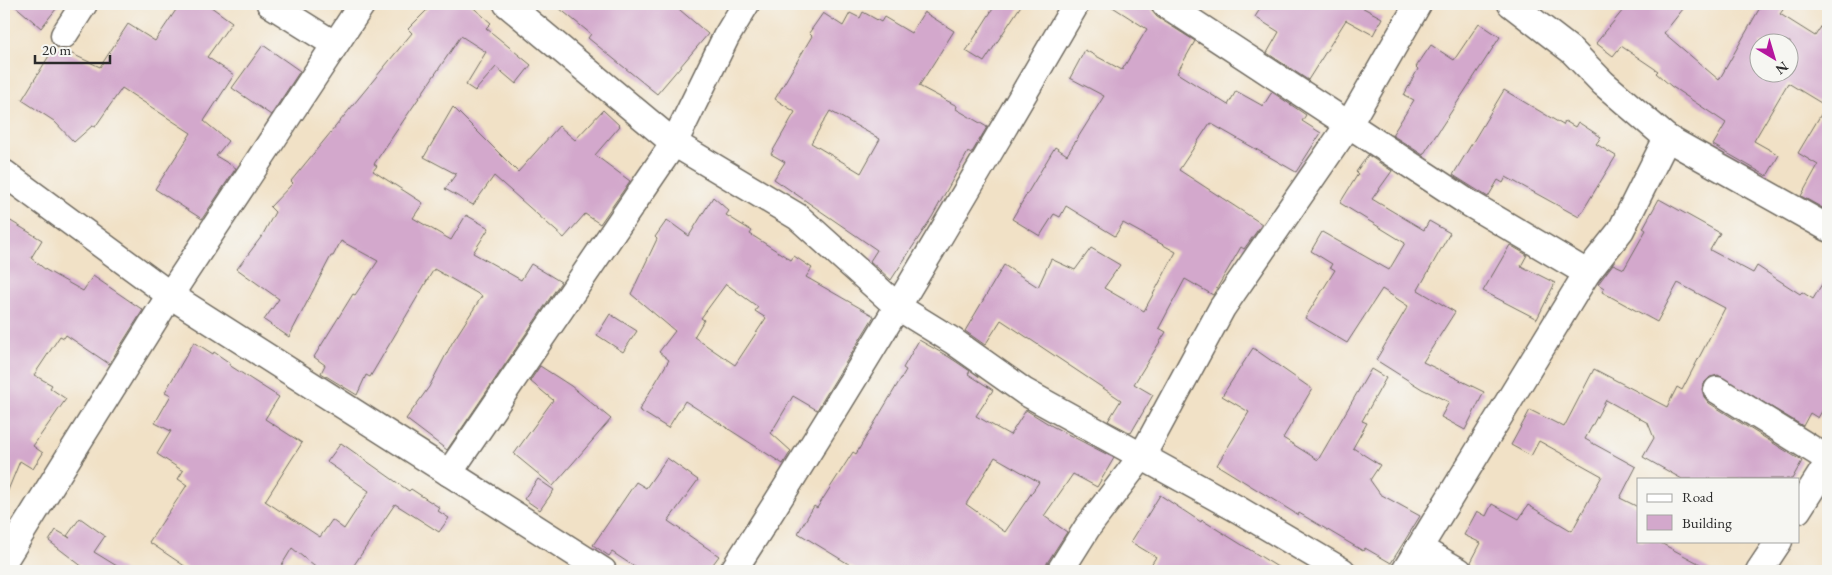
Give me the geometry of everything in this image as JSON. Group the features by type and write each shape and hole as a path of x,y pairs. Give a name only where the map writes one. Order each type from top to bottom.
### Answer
{"street":[{"path":"64,36 84,4"},
{"path":"270,4 334,44"},
{"path":"5,559 170,294 362,4"},
{"path":"507,4 674,143 798,217 898,306 1025,392 1142,456 1342,571"},
{"path":"449,473 674,143 726,36 746,4"},
{"path":"733,571 820,437 1076,4"},
{"path":"1165,4 1468,202 1587,272"},
{"path":"1060,571 1087,528 1142,456 1222,308 1349,124 1418,4"},
{"path":"1511,4 1572,51 1603,83 1667,138 1828,228"},
{"path":"1406,571 1587,272 1621,230 1667,138"},
{"path":"4,173 170,294 603,571"},
{"path":"1717,390 1828,459"},
{"path":"1800,507 1828,463"},
{"path":"1759,571 1777,542"},
{"path":"1419,548 1459,571"}],"building":[{"path":"13,4 60,4 41,28"},
{"path":"180,4 207,4 232,22 207,57 234,75 204,121 228,141 216,156 236,168 202,219 155,189 191,133 122,88 95,127 92,126 74,142 54,121 22,100 55,46 100,67 128,24 155,41"},
{"path":"433,4 469,4 491,23 486,28 531,65 516,84 496,67 475,91 466,85 486,52 461,36 374,164 377,166 373,171 423,203 413,218 451,240 466,215 489,228 473,253 521,280 531,264 561,282 447,450 406,419 429,387 452,343 482,296 434,269 370,377 366,375 357,395 321,373 325,365 314,357 353,294 355,295 378,261 341,241 333,256 331,256 289,337 264,320 279,299 237,269 262,236 275,212 270,207 293,183 291,181 412,33 408,29"},
{"path":"554,4 673,4 708,34 657,94 588,38 591,34"},
{"path":"996,4 1022,4 984,62 966,51"},
{"path":"1108,4 1150,4 1152,11 1157,17 1195,41 1177,73 1228,105 1236,91 1263,106 1272,92 1306,115 1302,121 1321,133 1296,172 1210,123 1179,170 1262,224 1244,249 1241,247 1213,295 1185,279 1159,328 1166,332 1134,384 1153,395 1131,433 1108,421 1121,400 1001,320 985,345 965,331 1004,265 1038,287 1051,259 1075,270 1091,248 1120,265 1104,288 1144,311 1176,252 1123,223 1115,236 1066,206 1060,217 1054,214 1040,236 1012,219 1055,147 1067,155 1104,96 1070,78 1085,50 1122,70 1147,29"},
{"path":"1263,4 1356,4 1382,18 1373,35 1346,20 1308,80 1267,53 1279,32 1255,17"},
{"path":"1628,4 1687,4 1664,33 1719,80 1762,4 1787,4 1780,14 1815,36 1828,16 1828,211 1801,196 1818,165 1798,153 1826,106 1788,83 1754,141 1779,155 1767,176 1713,145 1726,123 1671,86 1656,73 1658,71 1621,46 1613,56 1596,43"},
{"path":"863,12 881,22 884,17 911,33 924,12 954,31 919,86 957,106 956,109 987,127 971,154 968,152 932,217 891,280 870,261 877,250 774,179 785,162 771,154 795,112 775,99 812,36 809,33 823,13 843,26 850,13 860,18","holes":["830,111 880,139 861,173 811,143"]},
{"path":"1479,23 1500,37 1423,155 1392,135 1414,100 1404,95 1418,69 1416,67 1431,45 1454,60"},
{"path":"263,45 300,71 271,115 232,88"},
{"path":"1504,90 1563,125 1565,121 1575,127 1578,122 1601,137 1596,144 1616,156 1579,217 1506,177 1503,183 1498,180 1488,197 1453,175"},
{"path":"453,107 518,172 559,126 575,140 603,110 620,126 595,155 630,181 600,224 585,214 564,238 494,176 473,205 445,189 456,174 424,157"},
{"path":"1368,155 1392,171 1372,199 1424,230 1429,221 1450,233 1418,290 1455,312 1423,362 1484,392 1465,430 1441,417 1449,402 1422,389 1376,360 1408,306 1382,289 1347,343 1305,318 1335,270 1330,267 1332,264 1311,251 1322,232 1389,270 1405,243 1340,203 1358,174 1356,172"},
{"path":"713,197 729,211 726,215 752,231 750,234 791,260 794,256 812,268 806,277 874,316 817,410 793,396 771,433 791,451 783,464 685,401 668,428 639,410 669,360 659,352 675,331 631,294 657,239 655,237 667,220 689,236","holes":["726,284 758,307 755,311 766,318 735,365 694,337 704,320 701,318"]},
{"path":"1659,199 1720,233 1710,250 1753,273 1757,266 1800,294 1802,292 1813,299 1828,274 1828,387 1822,398 1828,401 1818,418 1810,413 1803,426 1718,375 1710,377 1702,389 1704,397 1709,403 1802,461 1793,478 1680,478 1643,457 1654,438 1648,423 1606,400 1585,439 1636,467 1620,498 1637,506 1637,542 1659,542 1713,571 1474,571 1471,562 1481,543 1464,535 1477,511 1486,516 1492,504 1519,519 1528,505 1572,531 1602,476 1539,441 1531,456 1511,445 1530,410 1564,427 1594,369 1667,407 1677,387 1682,390 1725,308 1678,283 1657,322 1602,292 1604,288 1598,284 1613,264 1624,269 1646,230 1643,228"},
{"path":"4,217 42,240 31,258 46,270 83,291 93,276 143,310 109,364 66,335 64,338 60,336 34,375 52,385 50,388 66,399 33,446 43,453 33,469 20,461 4,500"},
{"path":"1510,245 1527,255 1521,266 1555,283 1537,319 1483,291"},
{"path":"610,314 637,331 623,352 597,335"},
{"path":"919,340 970,371 968,374 993,390 976,416 1010,435 1026,410 1052,426 1114,458 1097,487 1073,474 1044,516 1067,532 1047,563 1045,571 860,571 798,533 814,506 817,508 853,452 856,454 906,370 903,368","holes":["995,457 1039,482 1005,532 966,504"]},
{"path":"194,342 213,354 214,352 230,363 229,365 279,397 265,419 302,443 265,501 320,537 332,520 344,529 369,491 327,462 341,443 409,491 411,489 440,508 438,511 449,518 439,532 395,504 350,571 325,571 314,566 292,548 278,571 192,571 149,542 187,485 178,479 183,471 157,454 171,431 155,423 171,395 165,392"},
{"path":"1253,348 1312,389 1283,438 1318,460 1371,369 1386,378 1362,421 1367,423 1353,448 1380,465 1370,480 1380,494 1420,516 1391,563 1365,548 1363,551 1299,513 1298,515 1217,465 1249,412 1222,396"},
{"path":"540,366 571,386 611,419 553,486 514,454 553,400 530,381"},
{"path":"667,458 698,480 668,521 719,556 708,571 641,571 612,552 609,556 593,545 636,482 646,488"},
{"path":"538,479 554,490 540,510 524,499"},
{"path":"1160,495 1201,522 1202,520 1284,571 1147,571 1156,557 1131,542"},
{"path":"80,518 105,536 94,552 125,571 88,571 49,541 56,530 70,538 67,536"}]}
